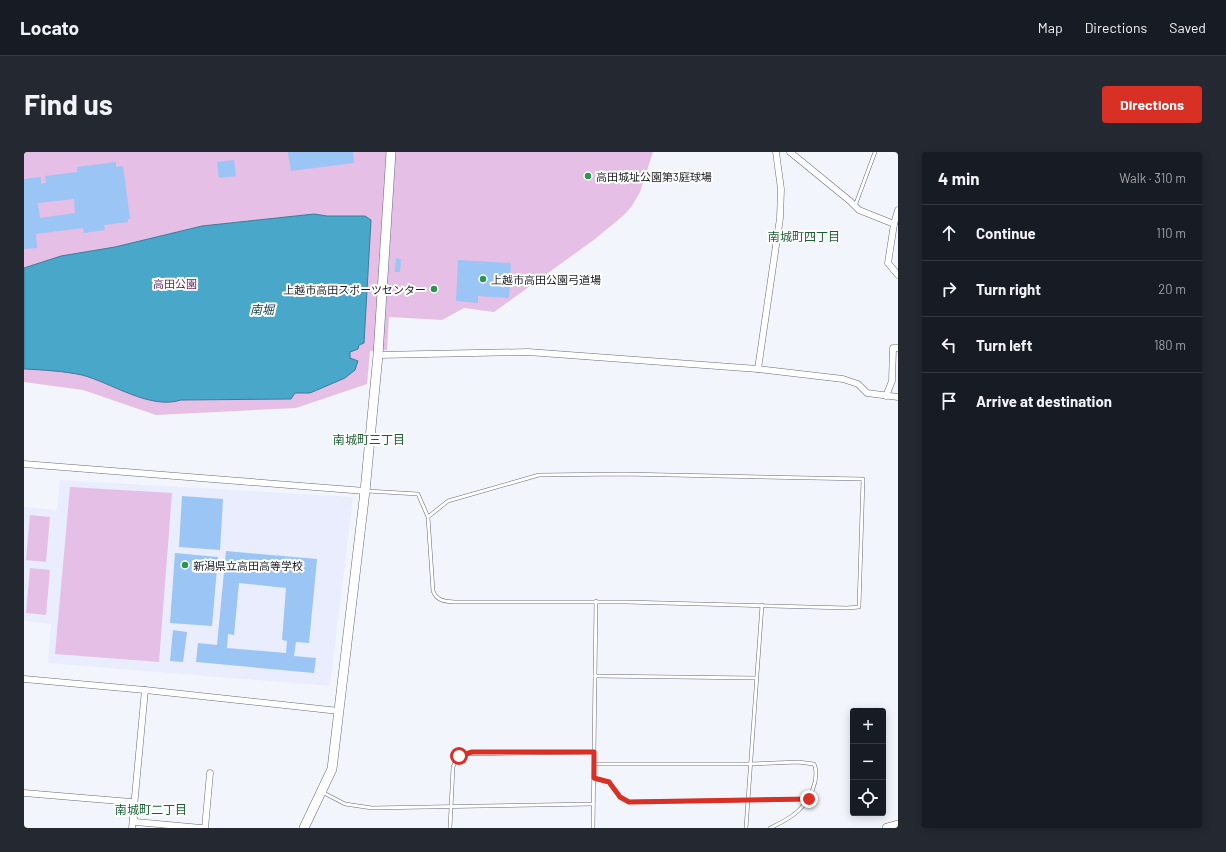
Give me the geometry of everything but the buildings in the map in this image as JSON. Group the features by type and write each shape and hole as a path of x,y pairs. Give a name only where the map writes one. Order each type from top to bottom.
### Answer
{"street":[{"path":"304,828 332,769 378,355 391,152"},
{"path":"758,369 780,218 781,189 776,152"},
{"path":"790,152 859,210 894,224"},
{"path":"898,211 894,224 888,263 898,274"},
{"path":"886,396 892,381 893,348 898,348"},
{"path":"378,355 528,352 758,369 843,379 858,384 867,393 898,397"},
{"path":"24,464 364,491"},
{"path":"24,679 145,690 339,711"},
{"path":"132,828 145,690"},
{"path":"205,828 210,774"},
{"path":"24,793 131,802 133,817 136,822 201,828"},
{"path":"887,828 898,824"}],"lane":[{"path":"855,206 875,152"},
{"path":"364,491 418,494 428,517 433,591 440,600 454,602 596,601 847,608 859,607 863,479 624,474 539,475 448,501 428,517"},
{"path":"593,828 596,601"},
{"path":"746,828 762,606"},
{"path":"595,676 756,678"},
{"path":"450,828 453,767 456,760 463,754 594,752"},
{"path":"594,764 750,764 798,762 814,764 816,768 815,779 809,799 795,815 770,828"},
{"path":"594,778 609,782 620,797 629,802 809,799"},
{"path":"321,791 340,803 372,808 450,808 594,804"}],"shaded area":[{"name":"新潟県立高田高等学校","path":"60,480 353,497 330,686 48,663 51,624 24,621 24,507 57,510"}],"green space":[{"name":"高田公園","path":"24,152 653,152 640,192 632,206 624,215 595,239 494,312 464,308 442,320 389,317 387,350 370,351 367,384 296,408 156,415 83,390 24,382"},
{"path":"70,487 172,493 159,662 55,654"},
{"path":"30,515 50,517 46,562 26,560"},
{"path":"30,568 50,570 46,615 26,613"}],"water":[{"name":"南堀","path":"314,214 327,216 365,216 371,220 364,343 359,345 358,349 350,352 350,358 358,361 355,370 345,378 310,393 295,393 291,399 181,400 169,402 144,399 82,375 24,369 24,268 61,256 115,247 202,226"}],"place":[{"name":"高田城址公園第3庭球場","path":"588,176"},
{"name":"上越市高田公園弓道場","path":"483,279"},
{"name":"上越市高田スポーツセンター","path":"434,289"},
{"name":"新潟県立高田高等学校","path":"185,565"}],"district":[{"name":"南城町四丁目","path":"804,236"},
{"name":"南城町三丁目","path":"369,439"},
{"name":"南城町二丁目","path":"151,809"}],"route":[{"path":"459,756 472,752 594,752 594,778 604,779 609,782 620,797 629,802 809,799"}]}
